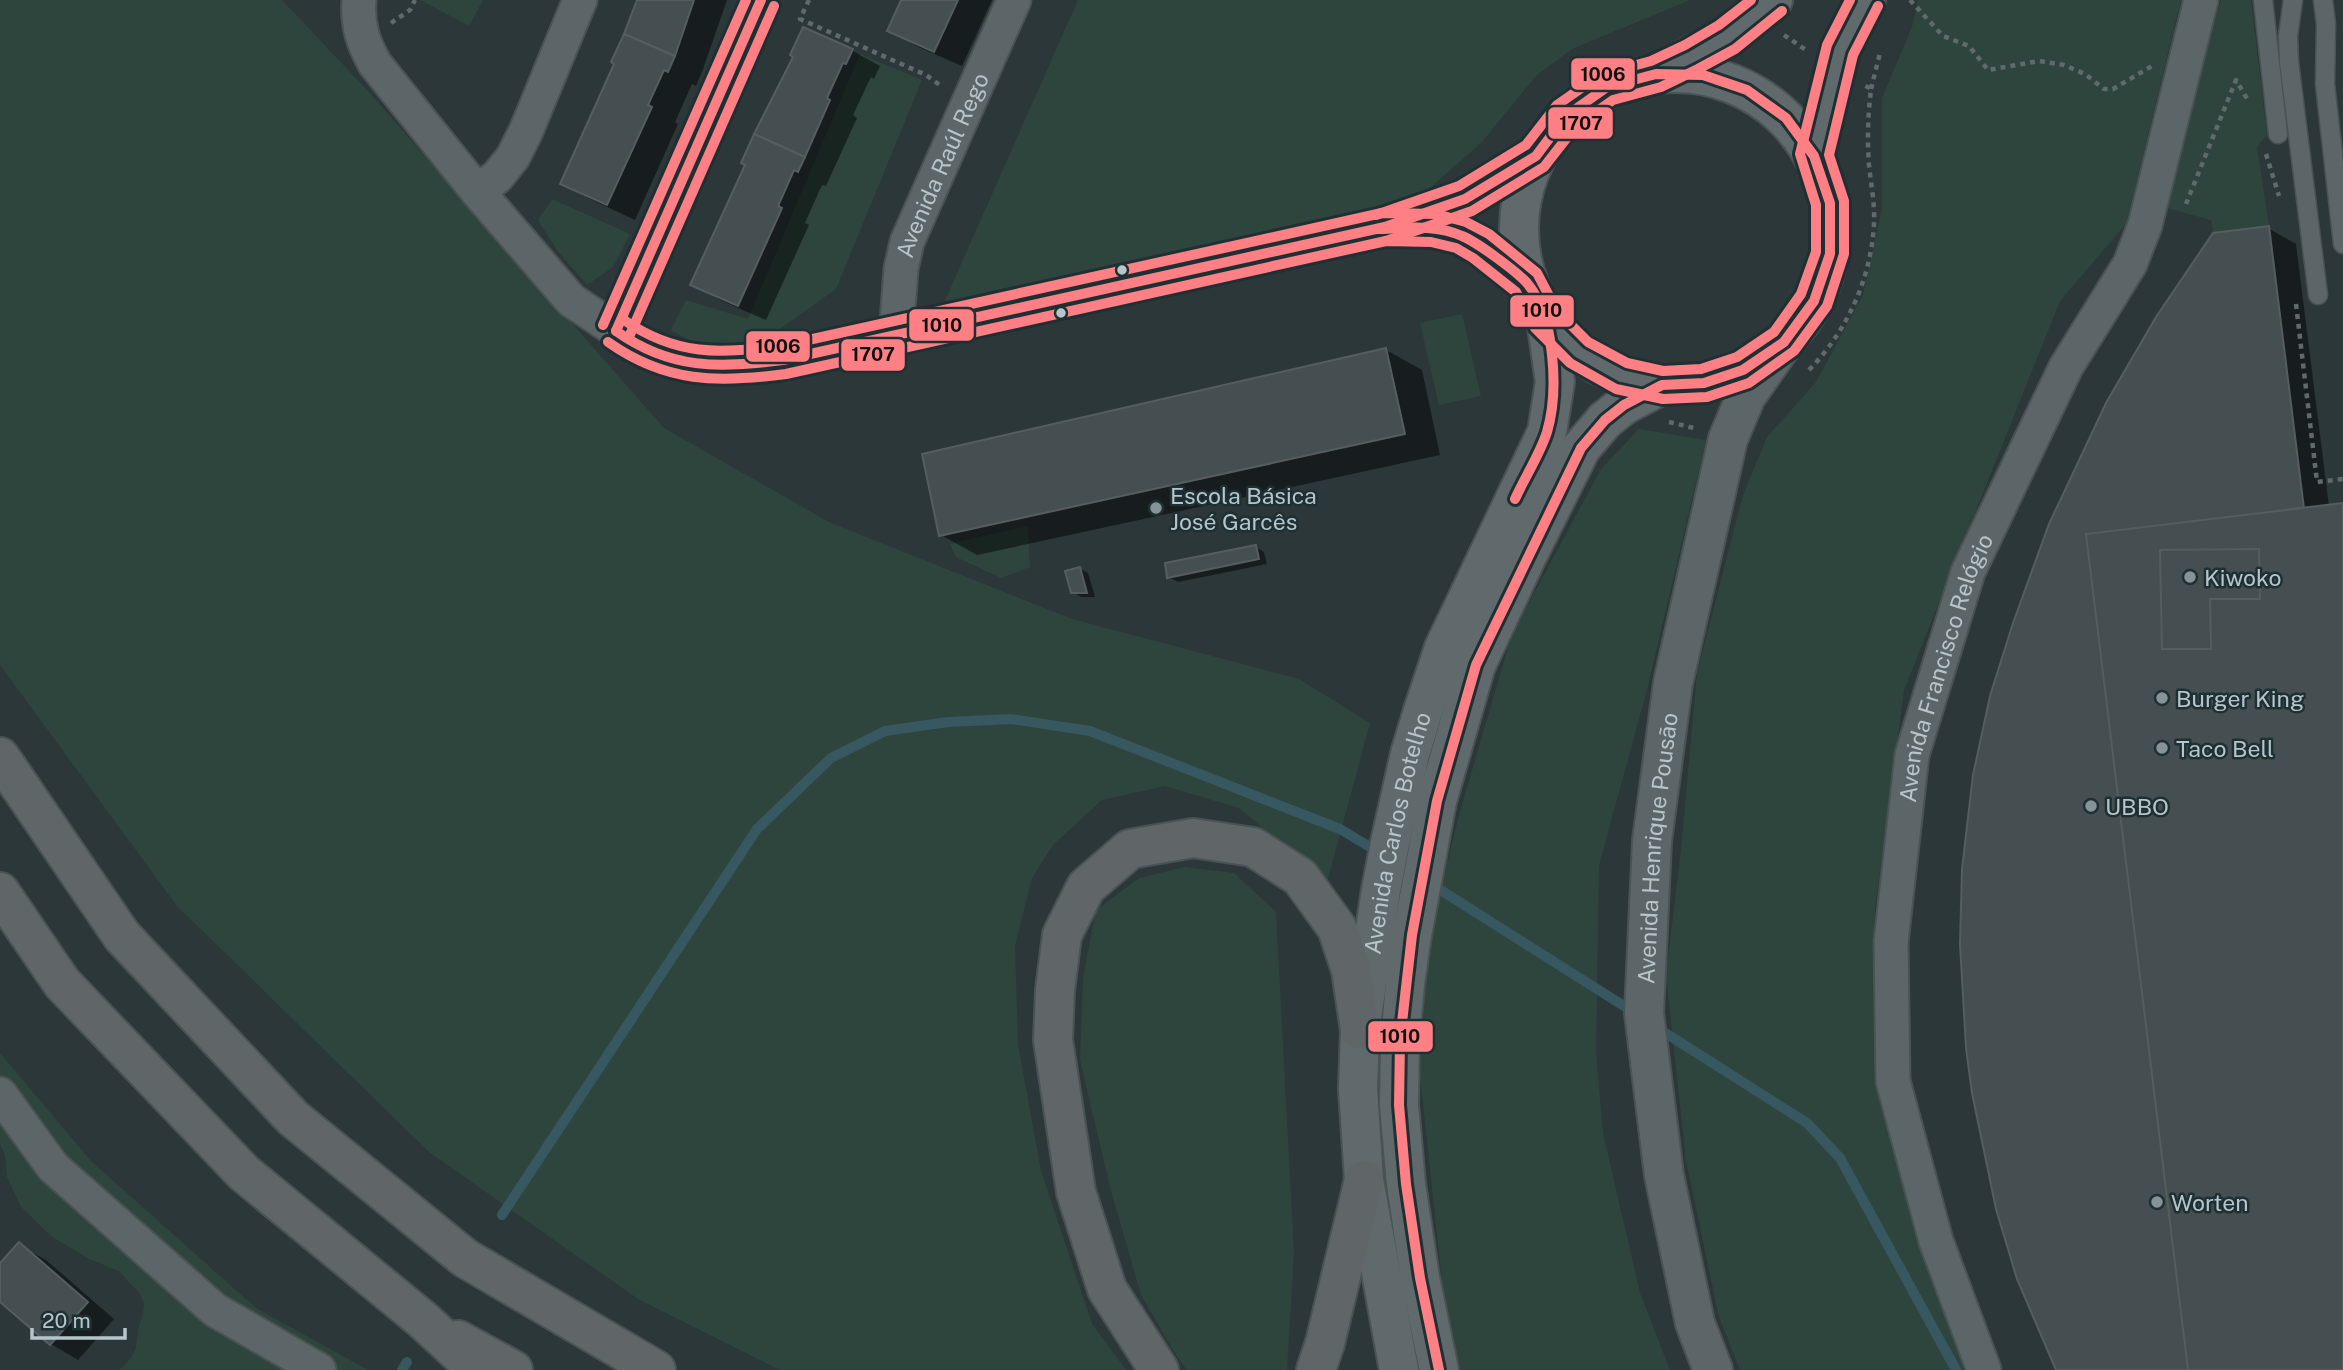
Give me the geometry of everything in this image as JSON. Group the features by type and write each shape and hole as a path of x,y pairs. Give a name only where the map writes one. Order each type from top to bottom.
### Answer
{"highway":[{"path":"0,757 122,936 293,1118 465,1258 656,1370"},
{"path":"1159,1370 1107,1289 1076,1192 1053,1040 1055,990 1062,934 1086,887 1130,849 1193,838 1253,847 1300,877 1338,928 1351,970 1360,1030"},
{"path":"0,892 62,983 244,1173 422,1320 477,1370"},
{"path":"1316,1370 1364,1181"},
{"path":"422,1320 513,1370"}],"main road":[{"path":"1656,74 1703,75 1747,90 1786,118 1814,156 1830,203 1830,254 1814,301 1784,342 1743,370 1704,383 1662,385 1622,376 1580,354 1546,319 1527,283 1518,243 1520,203 1536,156 1566,116 1607,88 1656,74 1727,37 1773,0"},
{"path":"1814,156 1840,50 1866,0"},
{"name":"Avenida Carlos Botelho","path":"1399,1370 1364,1181 1358,1089 1360,1030 1381,890 1410,754 1444,648 1547,432 1555,382 1546,319"},
{"name":"Avenida Carlos Botelho","path":"1439,1370 1418,1265 1406,1184 1399,1105 1400,1040 1405,984 1437,801 1476,665 1581,448 1605,419 1624,405 1662,385"}],"street":[{"path":"359,0 359,24 364,43 375,64 477,191 571,300 647,351 672,360 706,366 783,360 1385,227 1465,199 1536,156"},
{"path":"477,191 497,177 513,157 580,0"},
{"path":"616,331 761,0"},
{"name":"Avenida Raúl Rego","path":"896,335 898,291 908,242 1014,0"},
{"name":"Avenida Francisco Relógio","path":"1984,1370 1936,1241 1893,1081 1891,942 1912,755 1968,572 2066,367 2130,264 2145,225 2201,0"},
{"path":"1385,227 1433,228 1461,235 1481,246 1527,283"},
{"name":"Avenida Henrique Pousão","path":"1713,1370 1695,1323 1664,1175 1644,1013 1654,828 1673,683 1728,439 1746,397 1784,342"},
{"path":"0,1094 53,1167 215,1310 300,1365"}],"lane":[{"path":"2263,0 2278,134"},
{"path":"2293,0 2288,36 2289,62 2318,295"},
{"path":"2323,0 2326,24 2325,84 2343,244"}],"path":[{"path":"809,0 800,19 926,75"},
{"path":"1910,0 1943,36 1969,46 1988,70 2039,61 2064,65 2085,74 2104,89 2113,89 2152,65 2183,71"},
{"path":"2185,207 2236,80 2250,106"},
{"path":"2264,146 2280,198"},
{"path":"2294,292 2317,482 2343,479"}],"green space":[{"path":"0,0 282,0 368,91 664,428 831,523 1072,619 1299,679 1370,723 1327,882 1239,808 1165,786 1102,800 1053,845 1032,878 1015,946 1018,1044 1041,1171 1092,1324 1126,1370 780,1370 638,1299 429,1152 177,906 0,665"},
{"path":"420,0 483,0 469,26"},
{"path":"1078,0 1690,0 1572,49 1537,75 1481,143 1415,201 939,314"},
{"path":"1918,0 2181,0 2126,224 2060,301 1904,690 1875,909 1884,1108 1923,1256 1971,1370 1740,1370 1719,1317 1686,1161 1666,975 1681,850 1697,673 1743,495 1767,437 1816,382 1863,295 1882,209 1882,98 1912,27"},
{"path":"2221,0 2251,0 2267,135 2257,147 2269,226 2213,233 2211,220 2163,207"},
{"path":"860,54 922,80 836,289 763,341 701,347 671,330 686,300 748,319"},
{"path":"552,199 630,234 613,267 587,285 557,250 538,220"},
{"path":"1462,314 1481,396 1439,405 1420,323"},
{"path":"1639,429 1706,440 1647,690 1599,865 1596,1052 1603,1133 1640,1293 1670,1370 1461,1370 1445,1310 1420,1076 1427,944 1459,815 1512,634 1601,469"},
{"path":"1028,526 1030,567 1001,578 956,557 950,544"},
{"path":"1185,867 1234,873 1276,912 1294,1253 1287,1370 1187,1370 1177,1357 1141,1295 1110,1187 1080,1060 1083,978 1096,910 1139,878"},
{"path":"0,1053 91,1161 256,1308 368,1370 120,1370 136,1348 144,1304 140,1294 119,1271 89,1259 51,1236 21,1207 7,1177 5,1156 0,1143"}],"building":[{"path":"637,0 694,0 675,56 624,34"},
{"path":"901,0 958,0 934,52 887,31"},
{"path":"803,27 853,49 846,64 843,63 827,98 830,100 805,157 754,134 793,57 790,55"},
{"path":"624,34 675,56 668,72 664,70 648,105 652,107 607,205 560,184 614,64 611,62"},
{"path":"754,134 805,157 798,172 794,170 778,206 782,208 738,306 690,285 745,165 741,163"},
{"name":"UBBO","path":"2269,226 2319,630 2343,627 2343,796 2213,797 2215,1015 2265,1227 2343,1208 2343,1370 2056,1370 2017,1279 1996,1209 1972,1093 1966,1048 1960,944 1962,869 1973,775 1990,696 2013,623 2049,524 2106,403 2156,317 2213,233"},
{"path":"1386,348 1405,434 939,536 922,454"},
{"path":"2343,503 2343,1370 2188,1370 2086,534","holes":["2259,549 2260,599 2210,599 2211,649 2162,649 2160,550"]},
{"path":"1256,545 1259,559 1167,578 1165,563"},
{"path":"1080,567 1087,593 1071,593 1065,571"},
{"path":"19,1242 88,1302 50,1345 0,1302 0,1263"}],"waterway":[{"path":"502,1215 757,829 831,758 885,731 948,722 1011,719 1090,731 1340,829 1380,853"},
{"path":"1431,884 1635,1013"},
{"path":"1656,1027 1807,1123 1840,1158 1956,1370"},
{"path":"402,1370 407,1362"}],"transit line":[{"name":"1006","path":"603,325 746,0"},
{"name":"1010","path":"616,331 761,0"},
{"name":"1006","path":"1376,215 1459,186 1526,145 1557,105 1600,75 1651,61 1685,45 1719,25 1751,0"},
{"name":"1006","path":"624,320 662,340 699,350 781,346 1382,213 1436,214 1466,222 1489,234 1537,273 1557,311 1588,342 1627,363 1663,371 1701,369 1737,357 1774,332 1801,294 1816,252 1816,205 1800,154 1827,45 1850,0"},
{"name":"1707","path":"629,337 774,6"},
{"name":"1707","path":"608,342 651,366 693,377 738,379 786,374 1386,241 1431,242 1456,248 1516,292 1535,328 1570,363 1616,389 1663,399 1707,397 1749,383 1794,351 1827,306 1844,254 1844,201 1829,155 1853,55 1878,6"},
{"name":"1707","path":"1386,241 1472,211 1544,167 1576,126 1613,100 1661,87 1698,69 1735,49 1782,11"},
{"name":"1010","path":"616,331 656,353 696,363 716,365 783,360 1385,227 1465,199 1536,156 1566,116 1607,87 1656,74 1703,75 1747,90 1786,118 1814,156 1830,203 1830,254 1814,301 1784,342 1743,370 1704,383 1662,385 1624,405 1605,420 1581,448 1476,665 1437,801 1412,935 1400,1040 1399,1105 1406,1184 1420,1278 1439,1370"},
{"name":"1010","path":"1378,229 1431,228 1469,239 1514,271 1527,283 1536,297 1549,334 1553,396 1547,432 1515,499"}],"place":[{"name":"Escola Básica José Garcês","path":"1156,508"},
{"name":"Kiwoko","path":"2190,577"},
{"name":"Burger King","path":"2162,698"},
{"name":"Taco Bell","path":"2162,748"},
{"name":"UBBO","path":"2091,806"},
{"name":"Worten","path":"2157,1202"}]}
